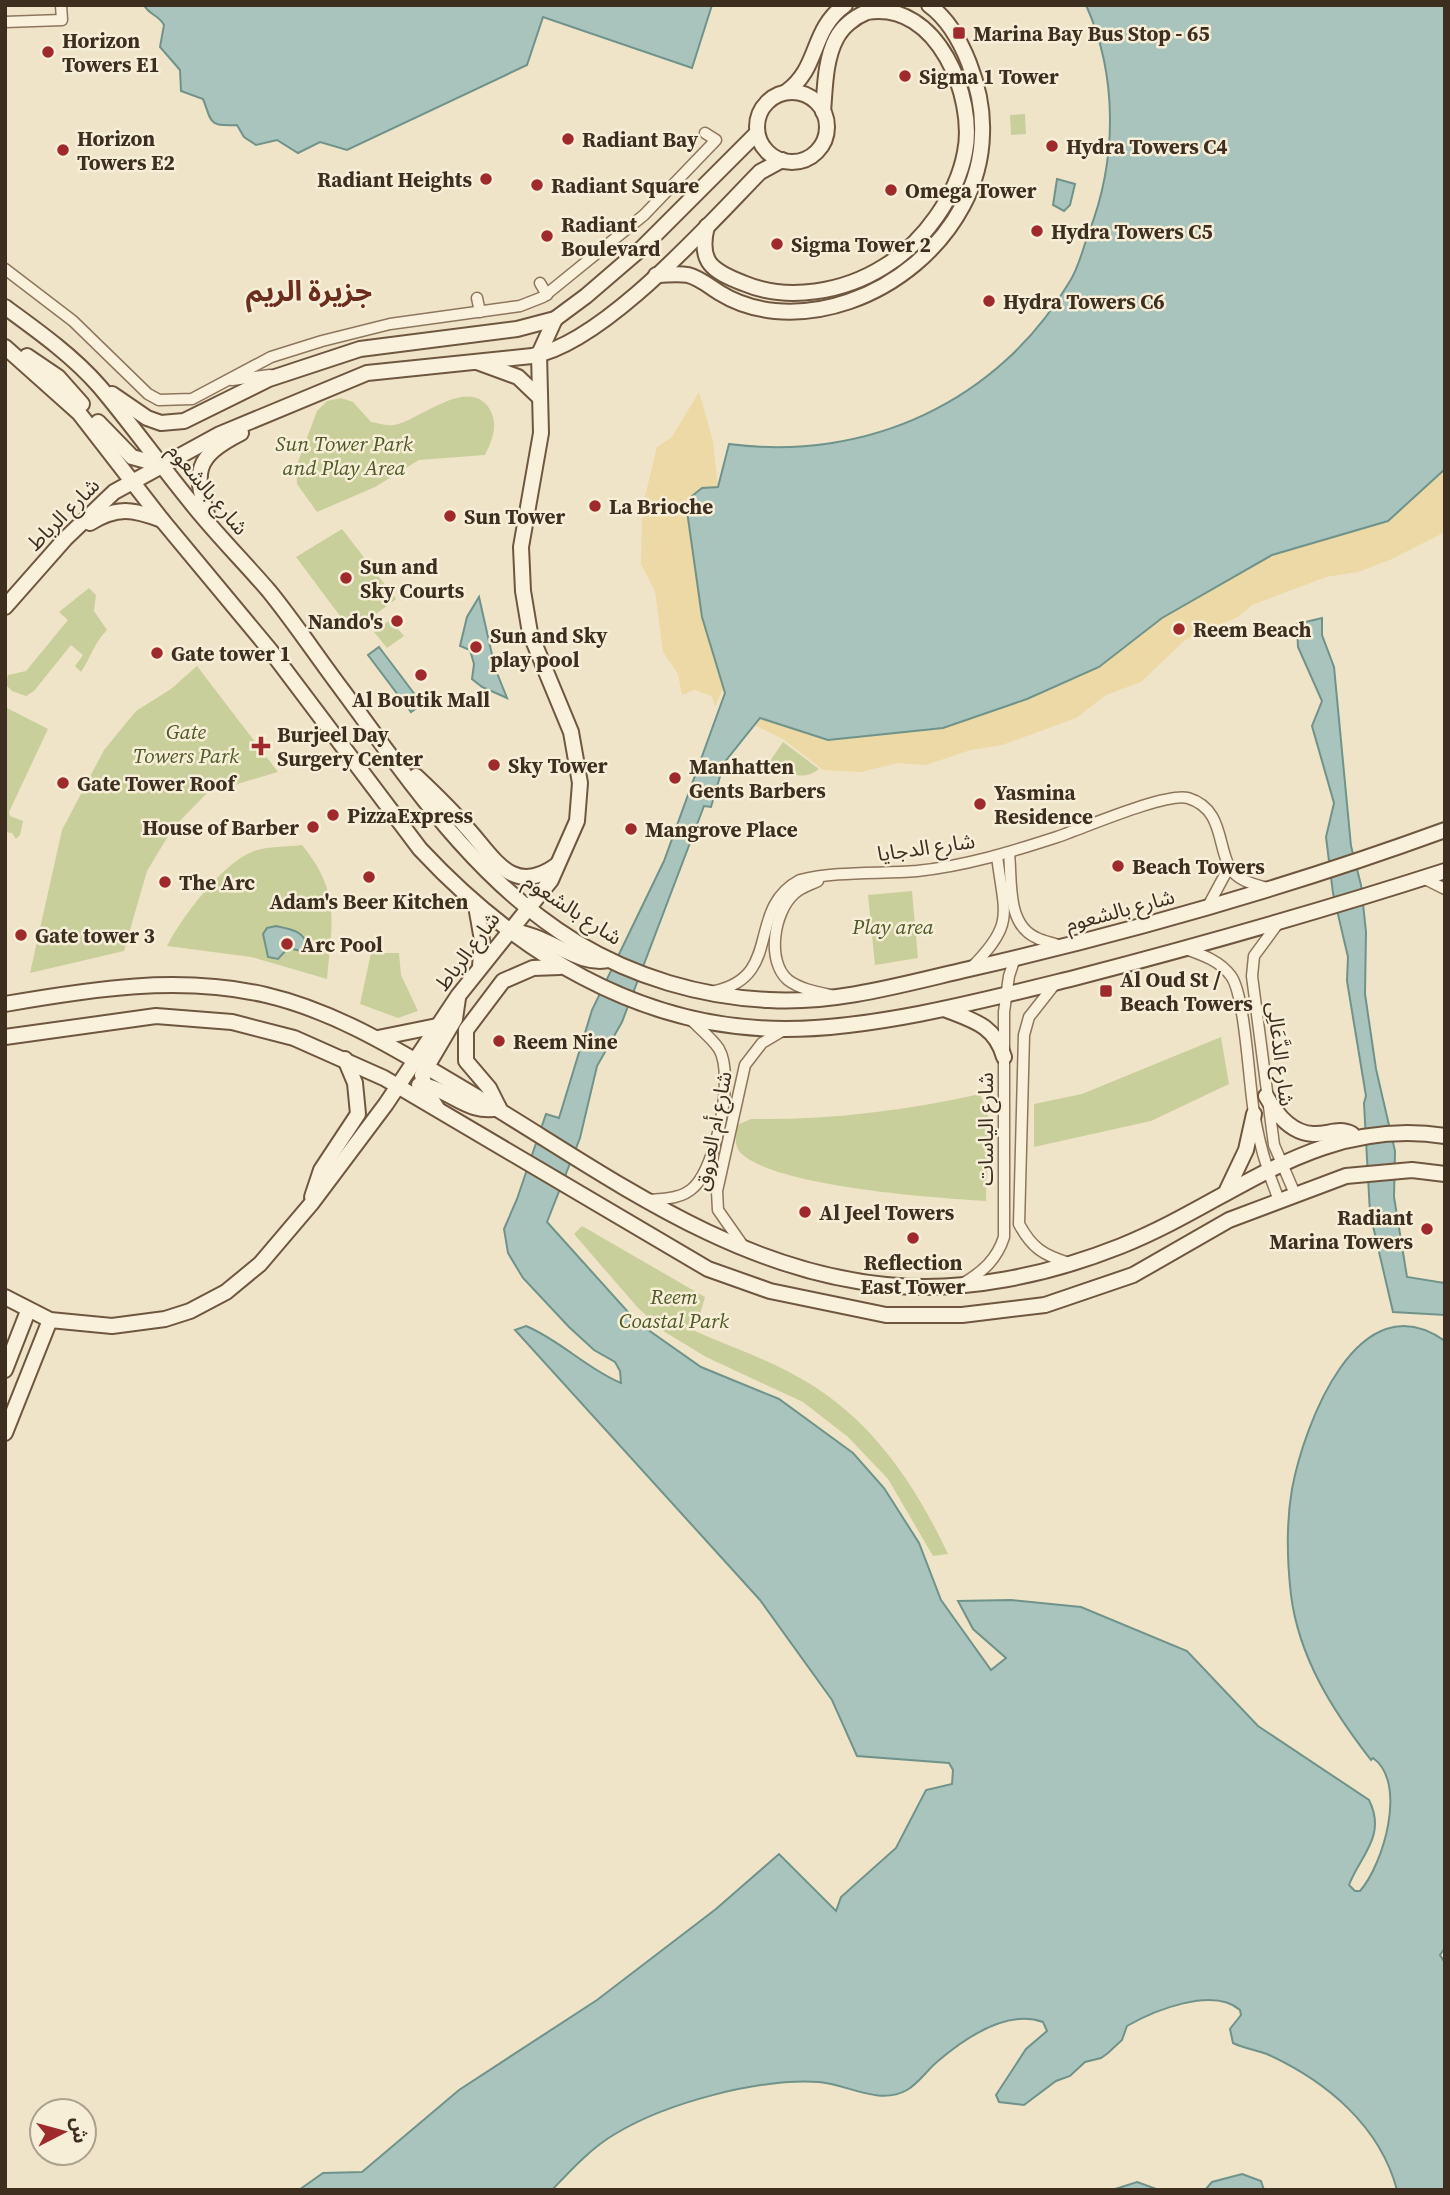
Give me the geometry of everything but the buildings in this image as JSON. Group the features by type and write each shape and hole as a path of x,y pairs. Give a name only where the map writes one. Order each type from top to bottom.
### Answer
{"main road":[{"path":"97,383 147,418 169,422 184,421 236,392 360,349 517,329 555,319 586,296 678,213 757,133 762,108 768,101 801,81 827,21 845,5"},
{"path":"656,275 688,275 756,308 796,311 839,303 879,289 927,252 956,216 971,189 982,150 983,128 977,93 964,57 945,20 929,5"},
{"path":"211,528 198,475 208,454 322,390 367,373 539,354 571,341 611,313 656,275 760,172 782,160 804,160 822,145 827,123 823,111 830,55 835,40 852,20 875,10 891,9 916,16 932,31 957,78 967,129 966,150 955,183 937,214 916,240 889,264 856,281 800,293 777,294 744,284 711,266 703,250 707,226"},
{"path":"786,92 808,96 823,111"},
{"path":"757,133 762,145 782,160"},
{"name":"شارع بالشعوم","path":"5,307 59,348 97,383 211,528 270,593 399,768 467,852 531,911 575,941 609,960 673,984 708,992 769,1000 834,996 887,988 1064,947 1207,908 1445,830"},
{"path":"539,354 555,319"},
{"path":"6,347 34,359 58,377 127,453 146,463 161,465"},
{"path":"6,347 79,413 162,520 270,650 419,849 476,906 508,931 560,967 611,992 689,1018 755,1028 824,1027 944,1009 1056,982 1186,949 1445,871"},
{"name":"شارع الرباط","path":"5,1297 50,1320 74,1324 132,1325 190,1311 226,1292 260,1264 311,1204 397,1087 421,1063 437,1026 458,996 508,931 531,911 551,880 577,821 580,783 578,759 565,713 530,633 521,570 523,528 541,433 539,354"},
{"path":"476,361 517,377 540,398"},
{"name":"شارع الرباط","path":"5,607 65,539 111,494 131,480 220,434 322,390"},
{"path":"65,539 113,510 134,510 162,520"},
{"path":"399,768 409,770 419,779 503,869 528,877 542,874 561,862"},
{"path":"476,906 482,940 480,970"},
{"path":"531,911 530,934 535,949 541,955"},
{"path":"508,931 530,934 587,960 609,960"},
{"path":"499,1108 489,1088 467,1061 464,1043 466,1030 503,981 533,968 560,967"},
{"path":"5,1004 76,992 187,984 268,995 378,1038 499,1108 645,1201 708,1234 794,1267 887,1285 962,1284 1012,1279 1070,1263 1145,1235 1266,1170 1322,1146 1356,1136 1442,1134"},
{"path":"440,1112 424,1085 421,1063 455,1019 458,996"},
{"path":"944,1009 985,1025 1000,1044 1004,1057"},
{"path":"5,1037 156,1016 265,1029 345,1059 397,1087 708,1269 770,1291 886,1315 962,1315 1045,1305 1097,1290 1133,1275 1229,1220 1330,1181 1360,1173 1440,1173"},
{"path":"378,1038 437,1026"},
{"path":"311,1204 321,1170 358,1114 355,1083 345,1059"},
{"path":"397,1087 424,1085 473,1108 499,1108"},
{"path":"1266,1096 1277,1115 1294,1128 1312,1135 1343,1130 1356,1136"},
{"path":"1227,1190 1246,1150 1254,1114"},
{"path":"5,1370 28,1311"},
{"path":"5,1433 50,1320"}],"street":[{"path":"5,22 62,20 61,5"},
{"path":"5,270 73,321 153,397 167,400 192,399 271,358 382,326 520,306 545,296 614,242 663,196 705,140"},
{"path":"663,196 678,213"},
{"path":"537,285 545,296"},
{"path":"477,298 480,312"},
{"path":"360,349 382,326"},
{"path":"224,381 291,371"},
{"name":"شارع الدجايا","path":"708,992 737,984 749,975 770,913 782,893 800,880 921,871 998,856 1175,797 1195,801 1208,811 1220,832 1229,867"},
{"path":"1009,853 1013,902 1021,925 1037,938 1064,947"},
{"path":"971,968 1004,928 1006,916 998,856"},
{"path":"1207,908 1229,867 1245,881 1268,889"},
{"name":"شارع الدجايا","path":"826,878 803,887 787,902 774,946 775,957 789,981 834,996"},
{"path":"1415,880 1445,889"},
{"name":"شارع الدَّعَالِى","path":"1279,922 1260,946 1251,966 1274,1145 1294,1194"},
{"name":"شارع الدَّعَالِى","path":"1186,949 1209,958 1224,968 1237,986 1254,1114 1266,1170 1279,1200"},
{"name":"شارع الياسات","path":"962,1284 987,1267 1000,1249 1004,1237 1006,994 1015,958"},
{"name":"شارع الياسات","path":"1056,982 1029,1017 1024,1035 1019,1224 1029,1244 1043,1255 1070,1263"},
{"name":"شارع أم العروق","path":"645,1201 686,1194 698,1183 709,1157 723,1105 727,1088 726,1069 719,1049 689,1018"},
{"name":"شارع أم العروق","path":"746,1250 718,1210 717,1191 744,1070 762,1043 786,1029"},
{"path":"726,1069 733,1066 744,1070"}],"green space":[{"path":"1025,114 1026,134 1011,135 1010,115"},
{"name":"Sun Tower Park and Play Area","path":"341,398 353,402 371,422 390,425 403,423 455,399 479,399 492,414 492,437 485,455 419,460 375,487 317,512 297,484 296,467 317,411 327,401"},
{"name":"Sun and Sky Courts","path":"342,529 396,599 352,632 296,557"},
{"path":"89,588 96,595 94,611 107,630 81,672 75,666 83,655 71,645 34,691 26,696 12,691 6,685 8,675 26,671 68,620 59,612"},
{"path":"390,620 404,636 387,648 374,632"},
{"name":"Gate Towers Park","path":"197,666 278,772 207,793 173,828 147,871 124,951 30,973 62,830 104,750 136,711 171,689"},
{"path":"5,707 48,729 9,812 10,816 23,821 20,835 16,839 12,833 5,832"},
{"path":"783,742 819,769 800,776 770,761"},
{"path":"302,845 323,878 331,909 327,979 251,957 167,946 204,892 242,857 259,849"},
{"name":"Play area","path":"912,891 918,958 875,965 868,895"},
{"path":"371,953 399,953 401,975 418,1011 398,1018 360,1004"},
{"path":"1221,1037 1229,1084 1151,1121 1034,1147 1034,1104 1082,1094"},
{"path":"980,1094 988,1113 986,1201 895,1193 818,1182 784,1174 756,1163 739,1151 736,1145 737,1125 751,1119 866,1113"},
{"name":"Reem Coastal Park","path":"582,1226 705,1297 695,1331 789,1372 841,1406 864,1427 902,1473 948,1554 933,1556 888,1479 848,1437 803,1402 706,1357 665,1332 638,1308 574,1234"}],"sand":[{"path":"699,392 713,441 718,487 698,493 687,511 702,617 724,687 715,707 712,696 694,690 682,695 678,674 663,652 655,591 641,564 642,509 657,447 672,437"},
{"name":"Reem Beach","path":"1445,469 1445,532 1392,559 1358,572 1326,577 1252,605 1238,617 1185,640 1141,682 1106,695 1076,718 1002,745 971,750 926,765 898,763 861,772 823,770 783,739 754,725 760,717 828,740 943,728 1099,667 1162,618 1272,555 1388,521"}],"water":[{"path":"144,5 712,5 692,68 543,17 527,65 347,150 320,142 298,153 277,140 256,145 244,137 237,125 220,125 212,121 203,99 181,91 180,70 160,47 164,25"},
{"path":"1086,5 1445,5 1445,469 1388,521 1272,555 1162,618 1099,667 1027,699 943,728 828,740 760,718 724,763 711,807 704,806 622,1022 597,1066 580,1138 547,1222 637,1322 701,1367 779,1399 853,1453 884,1488 919,1543 941,1600 991,1670 1006,1658 973,1629 958,1601 1011,1600 1081,1607 1187,1651 1258,1726 1369,1800 1375,1824 1370,1845 1349,1885 1355,1891 1360,1891 1377,1863 1388,1824 1389,1786 1383,1770 1373,1758 1371,1760 1331,1703 1302,1640 1295,1618 1289,1569 1288,1529 1292,1489 1298,1462 1323,1398 1340,1368 1362,1344 1386,1329 1414,1327 1445,1341 1445,1948 1440,1955 1445,1963 1445,2190 1397,2190 1378,2146 1348,2109 1311,2078 1265,2053 1233,2043 1230,2029 1241,2015 1240,2010 1215,2000 1183,2003 1127,2026 1122,2040 1108,2053 1101,2058 1085,2062 1070,2076 1056,2081 1024,2105 999,2102 996,2095 1026,2049 1047,2031 1043,2022 1029,2019 987,2028 938,2061 907,2090 896,2094 874,2095 819,2082 795,2082 769,2084 714,2095 660,2112 606,2140 552,2190 299,2190 323,2173 362,2172 459,2090 597,2000 716,1909 779,1854 836,1911 841,1897 896,1848 926,1790 952,1784 953,1770 949,1763 857,1756 832,1700 760,1600 515,1330 526,1326 538,1332 621,1383 620,1371 615,1362 594,1350 523,1278 508,1253 504,1229 546,1114 559,1118 592,1010 664,861 725,693 702,617 687,511 692,496 702,488 718,487 729,444 780,447 831,443 879,432 925,415 967,390 1006,360 1041,323 1076,270 1105,176 1110,118 1108,89 1104,60"},
{"path":"1057,179 1075,184 1070,205 1064,211 1053,205"},
{"name":"Sun and Sky play pool","path":"479,597 495,668 507,698 482,687 472,679 474,664 470,650 460,646 467,617"},
{"path":"1322,618 1322,635 1334,667 1351,846 1361,885 1366,932 1365,994 1376,1069 1395,1151 1394,1197 1407,1277 1445,1283 1445,1315 1393,1312 1370,1213 1364,1103 1366,1096 1347,981 1348,957 1333,893 1326,837 1334,803 1312,726 1322,701 1298,647 1297,624"},
{"path":"379,647 422,704 411,712 368,655"},
{"name":"Arc Pool","path":"276,926 301,934 308,948 301,951 288,948 278,959 268,957 263,934 267,928"},
{"path":"1242,2174 1261,2181 1264,2190 1205,2190 1212,2182"},
{"path":"1137,2182 1159,2190 1112,2190"}],"place":[{"name":"Marina Bay Bus Stop - 65","path":"959,33"},
{"name":"Horizon Towers E1","path":"48,52"},
{"name":"Sigma 1 Tower","path":"905,76"},
{"name":"Radiant Bay","path":"568,139"},
{"name":"Hydra Towers C4","path":"1052,146"},
{"name":"Horizon Towers E2","path":"63,150"},
{"name":"Radiant Heights","path":"486,179"},
{"name":"Radiant Square","path":"537,185"},
{"name":"Omega Tower","path":"891,190"},
{"name":"Hydra Towers C5","path":"1037,231"},
{"name":"Radiant Boulevard","path":"547,236"},
{"name":"Sigma Tower 2","path":"777,244"},
{"name":"Hydra Towers C6","path":"989,301"},
{"name":"La Brioche","path":"595,506"},
{"name":"Sun Tower","path":"450,516"},
{"name":"Sun and Sky Courts","path":"346,578"},
{"name":"Nando's","path":"397,621"},
{"name":"Reem Beach","path":"1179,629"},
{"name":"Sun and Sky play pool","path":"476,647"},
{"name":"Gate tower 1","path":"157,653"},
{"name":"Al Boutik Mall","path":"421,675"},
{"name":"Burjeel Day Surgery Center","path":"261,746"},
{"name":"Sky Tower","path":"494,765"},
{"name":"Manhatten Gents Barbers","path":"675,778"},
{"name":"Gate Tower Roof","path":"63,783"},
{"name":"Yasmina Residence","path":"980,804"},
{"name":"PizzaExpress","path":"333,815"},
{"name":"House of Barber","path":"313,827"},
{"name":"Mangrove Place","path":"631,829"},
{"name":"Beach Towers","path":"1118,866"},
{"name":"Adam's Beer Kitchen","path":"369,877"},
{"name":"The Arc","path":"165,882"},
{"name":"Gate tower 3","path":"21,935"},
{"name":"Arc Pool","path":"287,944"},
{"name":"Al Oud St / Beach Towers","path":"1106,991"},
{"name":"Reem Nine","path":"499,1041"},
{"name":"Al Jeel Towers","path":"805,1212"},
{"name":"Radiant Marina Towers","path":"1427,1229"},
{"name":"Reflection East Tower","path":"913,1238"}],"district":[{"name":"جزيرة الريم","path":"309,291"}]}
